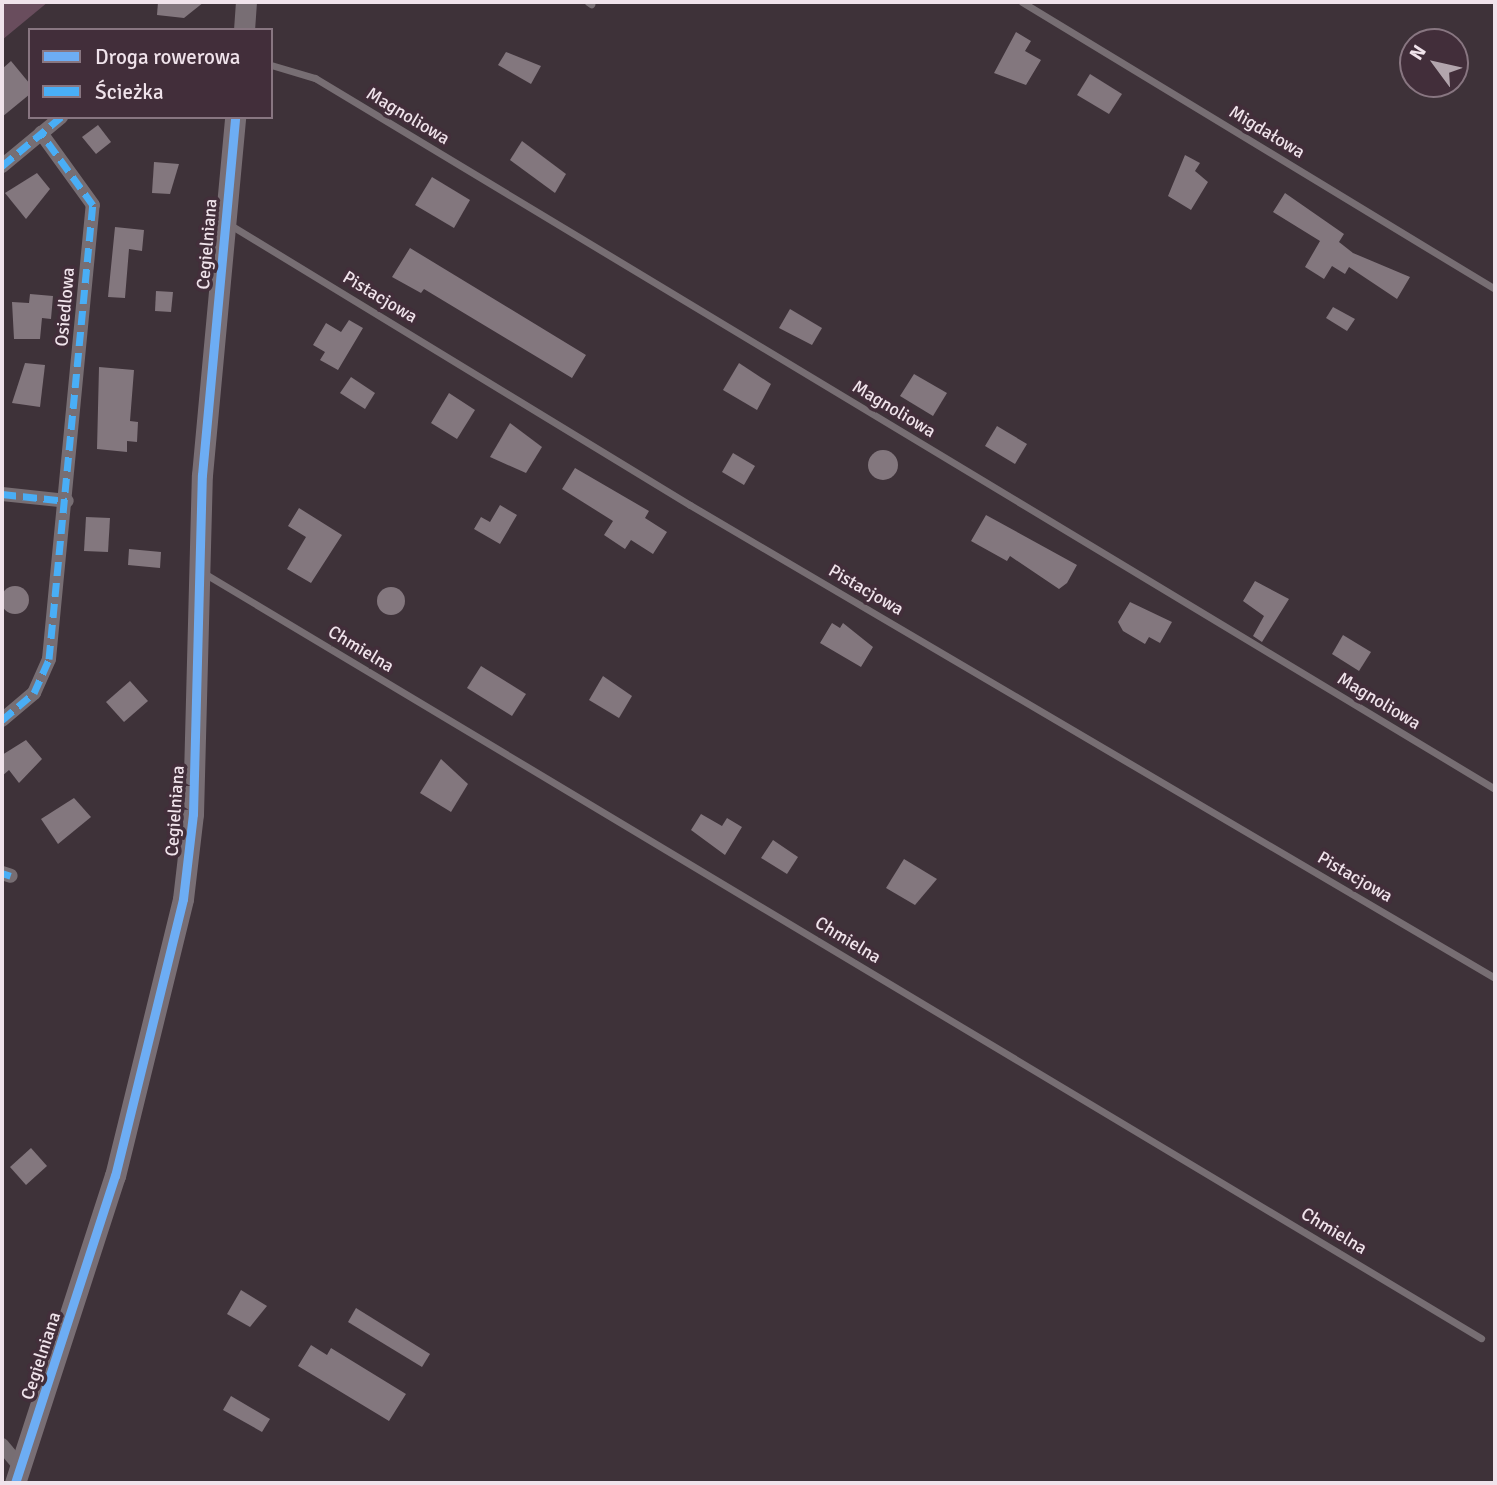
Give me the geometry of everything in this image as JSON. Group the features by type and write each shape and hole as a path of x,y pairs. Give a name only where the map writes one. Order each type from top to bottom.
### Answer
{"street":[{"path":"244,28 247,2"},
{"path":"2,166 58,119"},
{"name":"Cegielniana","path":"18,1476 115,1176 183,899 193,814 198,570 235,119"},
{"name":"Osiedlowa","path":"2,720 34,693 49,659 67,501 93,205 41,133"},
{"path":"2,494 67,501"},
{"path":"2,1445 18,1476"}],"lane":[{"name":"Migdałowa","path":"1022,2 1495,289"},
{"name":"Magnoliowa","path":"273,66 315,78 1495,789"},
{"name":"Pistacjowa","path":"225,221 690,505 1495,978"},
{"name":"Chmielna","path":"198,570 1481,1338"}],"shaded area":[{"path":"2,2 48,2 2,40"}],"building":[{"path":"158,2 204,2 184,18 157,15"},
{"path":"1016,32 1031,41 1025,51 1041,60 1026,85 994,73"},
{"path":"506,52 541,66 531,84 498,65"},
{"path":"11,61 28,82 28,96 2,117 2,69"},
{"path":"1090,74 1122,94 1109,114 1077,95"},
{"path":"98,125 111,142 96,154 82,137"},
{"path":"522,141 566,174 555,193 510,160"},
{"path":"1185,155 1200,163 1195,171 1208,182 1191,210 1168,196"},
{"path":"154,162 179,164 170,194 152,193"},
{"path":"37,173 50,189 26,219 5,193"},
{"path":"432,177 470,200 454,228 415,205"},
{"path":"1285,193 1344,234 1339,242 1353,253 1410,277 1397,299 1349,267 1345,274 1332,266 1324,279 1305,267 1320,241 1273,212"},
{"path":"115,227 144,230 142,251 129,249 125,298 108,297"},
{"path":"410,248 586,355 572,378 424,289 421,293 392,277"},
{"path":"156,291 173,292 171,312 155,311"},
{"path":"30,294 53,296 51,319 42,318 40,339 14,339 12,302 29,303"},
{"path":"1333,307 1355,319 1347,331 1326,318"},
{"path":"790,309 822,328 812,345 779,328"},
{"path":"349,320 363,328 338,370 320,360 325,352 313,345 326,323 341,332"},
{"path":"25,363 45,365 40,407 12,403"},
{"path":"739,363 771,384 757,410 723,390"},
{"path":"99,367 134,370 130,421 138,422 137,442 127,441 127,452 97,449"},
{"path":"914,374 947,393 933,416 900,396"},
{"path":"351,377 375,393 365,409 340,393"},
{"path":"449,393 475,410 457,439 431,423"},
{"path":"510,423 542,447 526,473 490,457"},
{"path":"997,426 1027,444 1015,464 985,446"},
{"path":"883,450 894,454 898,465 894,476 883,480 872,476 868,465 872,454"},
{"path":"733,453 755,466 744,485 722,472"},
{"path":"575,468 649,511 645,518 667,532 653,554 631,540 625,549 604,535 613,521 562,489"},
{"path":"500,505 517,515 500,544 474,529 481,517 490,522"},
{"path":"299,508 342,535 311,583 287,569 306,537 288,526"},
{"path":"986,515 1077,565 1067,583 1059,589 1010,556 1007,561 971,541"},
{"path":"86,517 110,518 108,552 84,551"},
{"path":"129,549 161,552 160,568 128,565"},
{"path":"1255,581 1289,599 1262,642 1253,636 1264,616 1243,601"},
{"path":"15,586 25,590 29,600 25,610 15,614 5,610 1,600 5,590"},
{"path":"391,587 401,591 405,601 401,611 391,615 381,611 377,601 381,591"},
{"path":"1130,602 1172,622 1160,643 1149,637 1145,644 1123,631 1118,622"},
{"path":"832,623 840,628 843,623 873,647 861,667 820,643"},
{"path":"1343,635 1371,652 1359,671 1332,654"},
{"path":"481,666 526,694 512,716 467,688"},
{"path":"603,676 632,696 619,718 589,700"},
{"path":"130,681 148,701 124,722 106,702"},
{"path":"26,740 42,759 19,783 9,770 2,776 2,755"},
{"path":"441,759 468,784 451,812 420,793"},
{"path":"74,798 91,817 58,844 41,819"},
{"path":"701,814 722,826 727,818 742,827 725,855 691,830"},
{"path":"773,840 798,857 787,874 761,858"},
{"path":"904,859 937,879 915,905 886,888"},
{"path":"31,1148 47,1166 26,1185 10,1167"},
{"path":"241,1290 267,1306 250,1327 227,1314"},
{"path":"356,1308 430,1354 422,1367 348,1322"},
{"path":"311,1345 327,1355 331,1348 406,1394 389,1421 298,1366"},
{"path":"231,1396 270,1419 262,1432 223,1410"}],"marked path":[{"path":"2,166 59,119"},
{"path":"2,720 34,693 49,659 93,205 41,133"},
{"path":"2,494 67,501"},
{"path":"2,873 11,876"}],"cycle path":[{"path":"15,1483 115,1176 183,899 193,814 202,475 235,119"}]}
